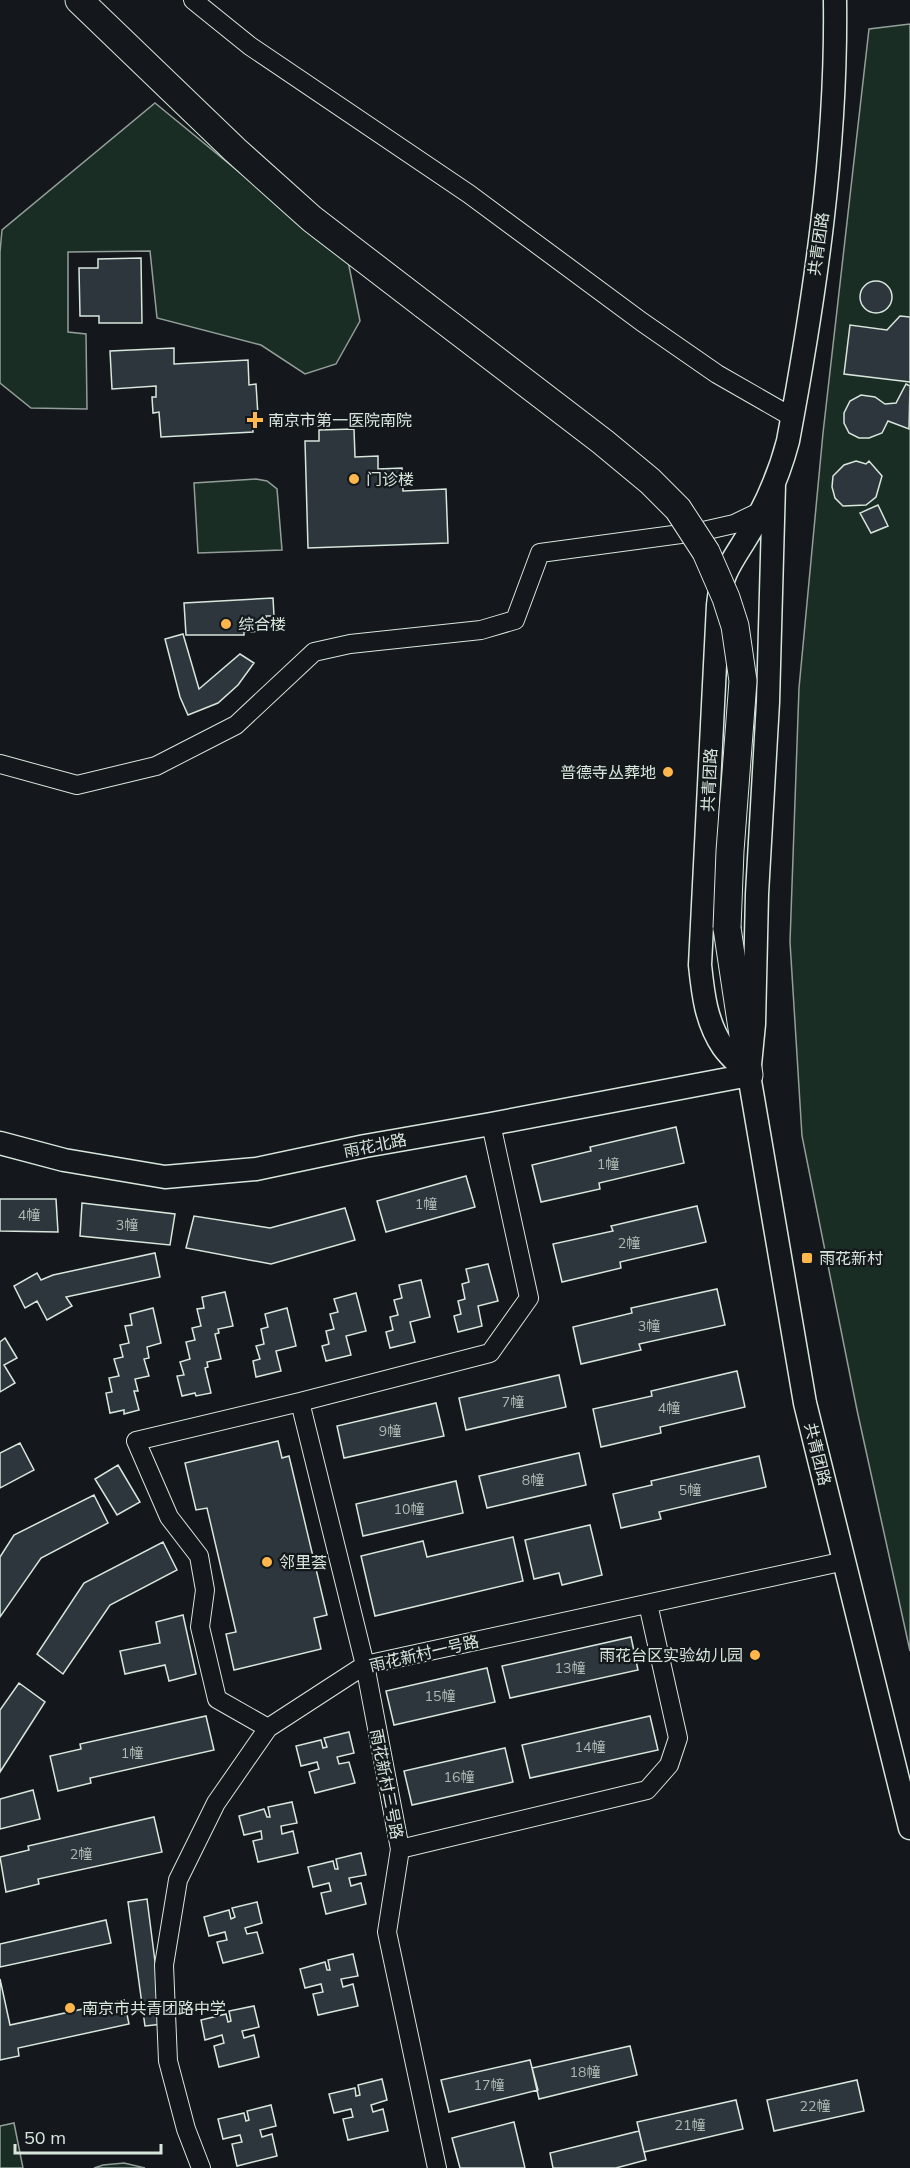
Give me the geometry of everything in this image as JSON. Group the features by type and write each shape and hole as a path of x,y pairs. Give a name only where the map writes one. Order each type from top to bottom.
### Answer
{"main road":[{"path":"79,0 235,150 312,219 603,442 650,481 678,509 706,552 726,598 735,626 743,681 730,851 727,928 749,1075"}],"street":[{"path":"193,0 250,46 469,194 642,322 717,374 792,417"},
{"name":"共青团路","path":"749,1075 723,1047 710,1023 700,965 719,590 726,570 761,511 774,484 782,462 792,417 825,195 833,118 835,0"},
{"name":"共青团路","path":"774,484 768,702 757,894 754,1024 749,1075 805,1404 910,1828"},
{"path":"0,764 77,785 156,766 236,725 314,652 350,644 482,630 515,620 540,553 703,531 734,524 761,511"},
{"name":"雨花北路","path":"0,1143 64,1160 165,1177 256,1169 365,1146 749,1075"},
{"path":"268,1728 217,1699 200,1627 205,1590 199,1556 169,1517 136,1441 490,1353 529,1298 492,1124"},
{"name":"雨花新村三号路","path":"300,1402 365,1665 400,1849 387,1932 437,2168"},
{"name":"雨花新村一号路","path":"201,2168 186,2128 168,2061 164,1965 178,1880 216,1803 268,1728 365,1665 845,1561"},
{"path":"400,1849 648,1790 669,1765 678,1738 648,1604"}],"green space":[{"path":"910,24 910,1651 857,1410 802,1136 790,942 799,688 823,433 869,29"},
{"path":"155,103 348,261 360,321 336,364 305,374 261,345 157,318 150,251 68,252 68,332 86,334 87,409 31,408 0,383 2,230"},
{"path":"256,479 267,481 277,489 282,550 198,553 194,483"},
{"path":"14,2123 23,2168 0,2168 0,2126"},
{"path":"124,2163 145,2168 94,2168 103,2165"}],"building":[{"path":"141,258 142,323 99,323 99,316 80,316 79,268 98,268 98,259"},
{"path":"876,281 887,286 892,297 887,308 876,313 865,308 860,297 865,286"},
{"path":"900,316 910,317 910,382 844,374 850,325 887,330"},
{"path":"174,348 174,364 248,360 249,385 256,384 258,416 252,416 253,432 161,437 159,412 153,413 152,397 156,397 156,386 112,389 110,351"},
{"path":"906,384 910,386 909,429 888,421 882,433 869,438 859,438 849,433 844,423 844,413 850,401 861,395 875,397 885,404 896,403"},
{"name":"门诊楼","path":"354,429 355,457 378,456 378,469 402,468 403,491 446,489 448,543 308,548 305,441 319,441 319,430"},
{"path":"856,461 866,464 869,461 882,476 876,497 866,505 843,506 835,498 832,487 833,476 844,465"},
{"path":"878,505 888,526 871,533 860,513"},
{"name":"综合楼","path":"273,598 274,616 266,616 266,631 244,632 244,635 186,635 184,603"},
{"path":"183,634 199,689 240,654 254,663 238,685 218,703 188,715 180,697 165,639"},
{"path":"676,1127 684,1163 599,1183 600,1189 541,1202 532,1165 591,1151 590,1147"},
{"path":"466,1176 475,1207 386,1232 377,1201"},
{"path":"0,1199 56,1199 58,1232 0,1231"},
{"path":"82,1203 175,1214 170,1245 80,1236"},
{"path":"697,1206 706,1242 620,1262 621,1268 562,1282 553,1244 613,1231 611,1226"},
{"path":"345,1208 355,1240 271,1264 186,1248 194,1216 270,1228"},
{"path":"155,1253 160,1277 66,1297 72,1306 47,1320 37,1301 25,1308 14,1286 37,1273 41,1280 53,1275"},
{"path":"488,1264 498,1301 478,1306 482,1326 458,1332 454,1316 461,1314 458,1301 465,1299 462,1284 469,1282 466,1269"},
{"path":"421,1280 430,1317 410,1322 415,1342 390,1348 386,1332 393,1330 390,1317 398,1315 394,1300 402,1298 399,1285"},
{"path":"717,1289 725,1325 639,1344 641,1350 581,1364 573,1327 632,1313 631,1308"},
{"path":"225,1292 233,1326 218,1329 219,1333 215,1334 221,1359 207,1362 208,1367 205,1368 211,1393 182,1396 177,1376 184,1375 180,1362 190,1359 186,1342 195,1340 192,1328 201,1326 197,1309 204,1308 202,1297"},
{"path":"356,1293 366,1331 346,1336 351,1355 326,1361 322,1346 329,1344 326,1331 334,1329 330,1314 338,1312 334,1299"},
{"path":"153,1308 161,1343 147,1347 149,1358 144,1359 149,1376 135,1379 138,1391 134,1391 139,1410 124,1414 124,1410 110,1413 106,1393 112,1392 109,1378 119,1376 114,1359 123,1357 120,1345 129,1343 125,1326 132,1325 130,1314"},
{"path":"287,1308 296,1346 276,1351 281,1371 256,1377 253,1361 260,1359 256,1346 264,1344 261,1329 268,1327 265,1314"},
{"path":"5,1338 17,1358 4,1365 15,1383 0,1392 0,1342"},
{"path":"737,1371 745,1407 660,1427 661,1433 601,1447 593,1409 652,1396 651,1391"},
{"path":"559,1375 566,1407 466,1430 459,1398"},
{"path":"436,1403 444,1436 344,1458 337,1426"},
{"name":"邻里荟","path":"278,1441 282,1458 289,1456 327,1615 314,1618 321,1649 234,1670 226,1634 236,1632 207,1508 196,1510 185,1463"},
{"path":"20,1443 34,1470 0,1488 0,1453"},
{"path":"579,1453 586,1485 487,1508 479,1476"},
{"path":"759,1456 766,1487 659,1512 661,1519 621,1528 613,1494 652,1485 651,1481"},
{"path":"118,1465 140,1502 117,1515 95,1479"},
{"path":"456,1481 463,1513 363,1536 356,1504"},
{"path":"94,1495 108,1523 41,1558 0,1617 0,1557 14,1535"},
{"path":"590,1525 602,1575 562,1585 559,1573 534,1579 525,1540"},
{"path":"513,1537 523,1581 375,1616 361,1556 423,1541 427,1557"},
{"path":"163,1542 177,1570 110,1605 63,1674 37,1654 84,1583"},
{"path":"183,1615 196,1674 169,1681 165,1665 125,1674 120,1651 160,1643 156,1622"},
{"path":"631,1637 638,1670 510,1698 502,1666"},
{"path":"487,1668 495,1702 394,1725 386,1691"},
{"path":"19,1683 45,1702 0,1772 0,1710"},
{"path":"206,1716 214,1750 90,1778 91,1783 58,1791 50,1756 81,1749 80,1744"},
{"path":"650,1716 658,1750 530,1778 522,1745"},
{"path":"349,1732 354,1753 337,1757 339,1764 349,1762 355,1783 315,1793 309,1772 319,1769 317,1762 301,1766 296,1746 321,1740 323,1748 327,1747 324,1738"},
{"path":"505,1748 513,1782 412,1805 404,1771"},
{"path":"33,1790 40,1819 0,1829 0,1799"},
{"path":"292,1802 297,1823 281,1826 282,1834 293,1831 298,1853 258,1862 253,1841 262,1839 261,1831 244,1835 239,1816 264,1809 267,1817 270,1817 268,1807"},
{"path":"154,1817 162,1852 38,1879 39,1884 6,1892 0,1857 29,1850 28,1846"},
{"path":"361,1853 366,1875 349,1878 351,1886 361,1883 366,1904 326,1914 321,1893 331,1891 329,1883 313,1887 308,1867 333,1861 335,1869 338,1869 336,1859"},
{"path":"147,1899 163,2024 145,2026 128,1902"},
{"path":"257,1902 262,1923 245,1928 247,1934 257,1932 263,1953 223,1963 217,1942 227,1940 225,1932 209,1936 204,1917 229,1910 231,1919 235,1917 232,1908"},
{"path":"106,1920 111,1943 0,1967 0,1944"},
{"path":"353,1954 358,1976 341,1979 343,1987 353,1984 358,2006 318,2015 313,1994 323,1992 321,1984 305,1988 300,1969 325,1962 327,1970 330,1970 328,1960"},
{"path":"0,1979 10,2025 124,2000 129,2024 18,2048 19,2056 0,2060"},
{"path":"254,2006 259,2027 242,2031 244,2038 254,2035 259,2057 219,2067 214,2046 224,2043 222,2035 205,2040 201,2020 226,2014 228,2022 231,2021 229,2011"},
{"path":"630,2046 637,2075 539,2099 532,2068"},
{"path":"530,2060 538,2090 449,2112 441,2080"},
{"path":"382,2079 387,2100 371,2105 373,2112 383,2109 388,2131 348,2140 343,2119 353,2117 351,2109 334,2113 329,2094 355,2088 356,2096 360,2095 358,2085"},
{"path":"857,2080 864,2111 774,2131 767,2100"},
{"path":"736,2100 743,2129 644,2152 637,2122"},
{"path":"271,2105 276,2126 260,2130 262,2137 272,2134 277,2156 237,2166 232,2144 242,2142 240,2135 223,2139 218,2119 244,2113 246,2121 249,2120 247,2111"},
{"path":"514,2122 525,2168 460,2168 452,2138"},
{"path":"639,2131 646,2160 616,2168 553,2168 550,2153"}],"place":[{"name":"南京市第一医院南院","path":"255,420"},
{"name":"门诊楼","path":"354,479"},
{"name":"综合楼","path":"226,624"},
{"name":"普德寺丛葬地","path":"668,772"},
{"name":"雨花新村","path":"807,1258"},
{"name":"邻里荟","path":"267,1562"},
{"name":"雨花台区实验幼儿园","path":"755,1655"},
{"name":"南京市共青团路中学","path":"70,2008"}]}
